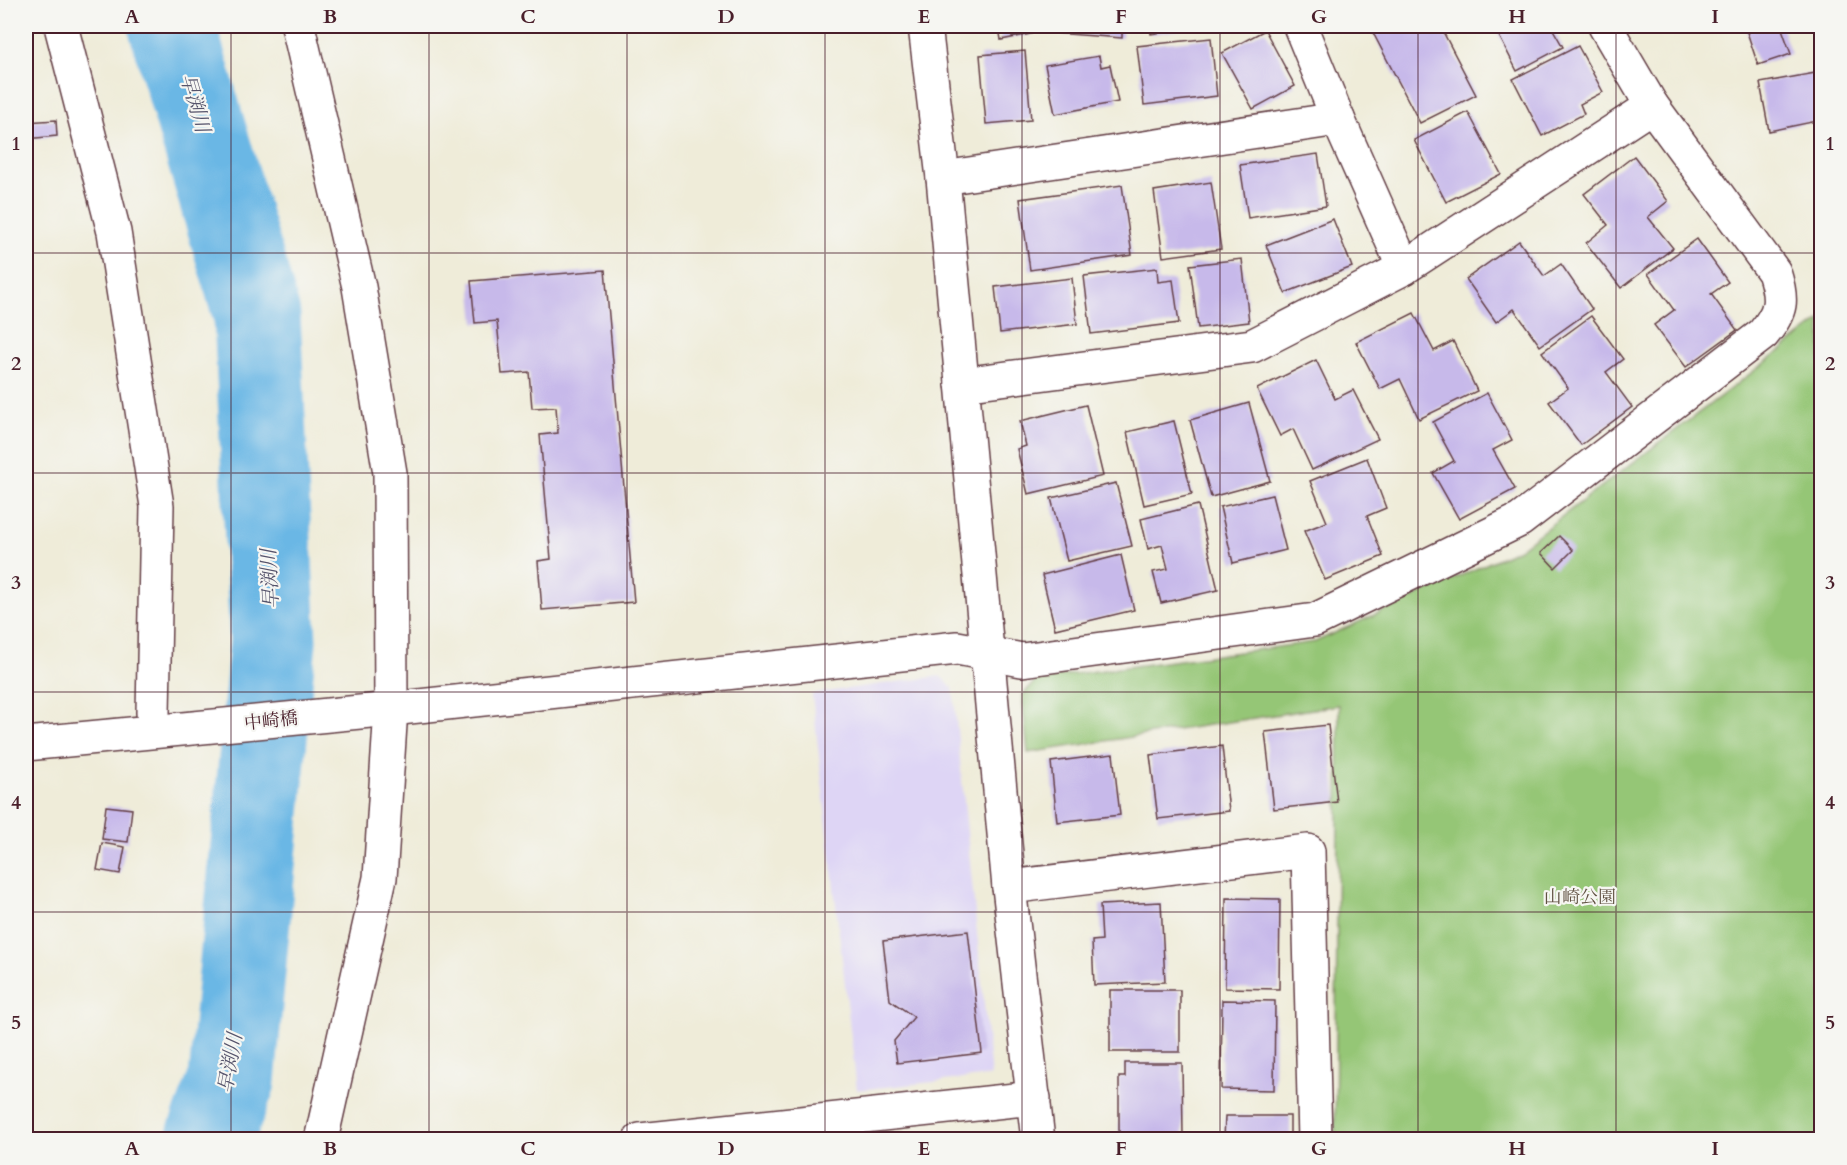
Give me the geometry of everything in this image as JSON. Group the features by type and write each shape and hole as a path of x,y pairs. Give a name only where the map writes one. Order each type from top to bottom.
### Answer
{"street":[{"path":"61,26 114,232 157,507 152,723"},
{"path":"298,26 359,287 390,473 391,709 380,878 321,1140"},
{"path":"925,26 943,178 1009,887 1038,1140"},
{"path":"1300,26 1338,119 1404,268"},
{"name":"中崎橋","path":"26,744 152,723 391,709 957,648 1022,660 1315,620 1520,520 1763,334 1773,321 1780,306 1780,290 1774,272 1652,106 1605,26"},
{"path":"962,384 1252,346 1404,268 1652,106"},
{"path":"943,178 1338,119"},
{"path":"1009,887 1308,851 1315,1140"},
{"path":"640,1140 1034,1098"}],"shaded area":[{"path":"940,676 953,688 991,1076 857,1090 812,694"}],"green space":[{"name":"山崎公園","path":"1821,320 1821,1139 1335,1139 1339,705 1028,753 1022,696 1037,679 1315,642 1519,549"}],"building":[{"path":"969,26 1029,26 1031,34 1001,40 999,27 970,32"},
{"path":"1040,26 1122,26 1122,38 1040,32"},
{"path":"1150,26 1195,26 1195,27 1151,34"},
{"path":"1440,26 1476,95 1420,123 1370,27"},
{"path":"1494,26 1551,26 1563,47 1517,71"},
{"path":"1745,26 1781,26 1791,54 1758,65"},
{"path":"1265,30 1295,86 1253,109 1222,53"},
{"path":"1211,38 1217,96 1144,105 1137,46"},
{"path":"1578,46 1603,92 1580,104 1584,114 1542,136 1513,79"},
{"path":"1025,51 1031,120 986,124 980,55"},
{"path":"1099,56 1101,67 1110,65 1118,102 1055,114 1045,65"},
{"path":"1821,72 1822,120 1769,131 1760,83"},
{"path":"1468,112 1501,174 1446,202 1414,140"},
{"path":"56,120 57,136 26,139 26,122"},
{"path":"1318,154 1326,206 1248,218 1240,165"},
{"path":"1634,156 1668,201 1648,217 1673,248 1621,288 1586,243 1608,225 1584,194"},
{"path":"1211,182 1221,249 1163,257 1154,191"},
{"path":"1122,185 1132,255 1030,270 1020,199"},
{"path":"1333,219 1352,267 1285,293 1266,245"},
{"path":"1697,239 1728,282 1711,294 1737,330 1686,367 1654,325 1674,310 1648,274"},
{"path":"1519,241 1544,276 1561,264 1592,309 1540,346 1514,309 1496,322 1466,279"},
{"path":"1242,259 1249,322 1198,328 1190,265"},
{"path":"1157,268 1158,282 1173,280 1179,323 1091,334 1084,276"},
{"path":"605,270 634,602 542,610 538,561 551,559 540,435 558,433 556,407 532,408 529,372 502,374 497,321 475,323 471,281"},
{"path":"1072,278 1077,324 1000,333 995,287"},
{"path":"1414,313 1434,351 1453,341 1477,391 1419,419 1400,379 1380,389 1356,342"},
{"path":"1591,316 1623,359 1606,372 1632,407 1581,445 1549,402 1568,388 1542,352"},
{"path":"1316,360 1335,399 1353,390 1378,439 1312,470 1293,429 1280,436 1257,389"},
{"path":"1487,393 1512,440 1493,450 1515,489 1459,519 1433,473 1454,461 1433,422"},
{"path":"1249,403 1270,481 1211,497 1190,420"},
{"path":"1086,405 1103,476 1028,494 1017,449 1026,446 1020,421"},
{"path":"1174,421 1192,494 1144,505 1127,432"},
{"path":"1367,458 1386,508 1367,516 1383,556 1325,580 1304,531 1327,522 1310,481"},
{"path":"1116,483 1132,546 1067,561 1051,498"},
{"path":"1272,495 1286,550 1233,563 1220,507"},
{"path":"1198,505 1218,590 1161,603 1153,572 1168,569 1162,545 1148,549 1141,519"},
{"path":"1559,536 1573,550 1555,568 1541,553"},
{"path":"1121,555 1134,610 1055,629 1042,575"},
{"path":"1328,725 1337,802 1274,809 1265,732"},
{"path":"1222,746 1229,811 1158,819 1150,755"},
{"path":"1113,754 1120,815 1057,822 1051,762"},
{"path":"106,806 132,809 128,842 102,839"},
{"path":"102,843 125,847 120,874 97,870"},
{"path":"1226,898 1280,899 1279,989 1225,988"},
{"path":"1161,902 1165,982 1094,985 1092,941 1102,940 1100,905"},
{"path":"968,931 982,1053 897,1063 894,1041 914,1017 890,1000 883,941"},
{"path":"1110,990 1180,990 1180,1052 1110,1052"},
{"path":"1222,1000 1275,1001 1274,1090 1221,1089"},
{"path":"1125,1063 1182,1063 1183,1136 1119,1136 1119,1077 1125,1077"},
{"path":"1225,1116 1290,1116 1290,1140 1224,1140"}],"waterway":[{"name":"早渕川","path":"172,26 257,316 273,641 232,1080 209,1140"}]}
